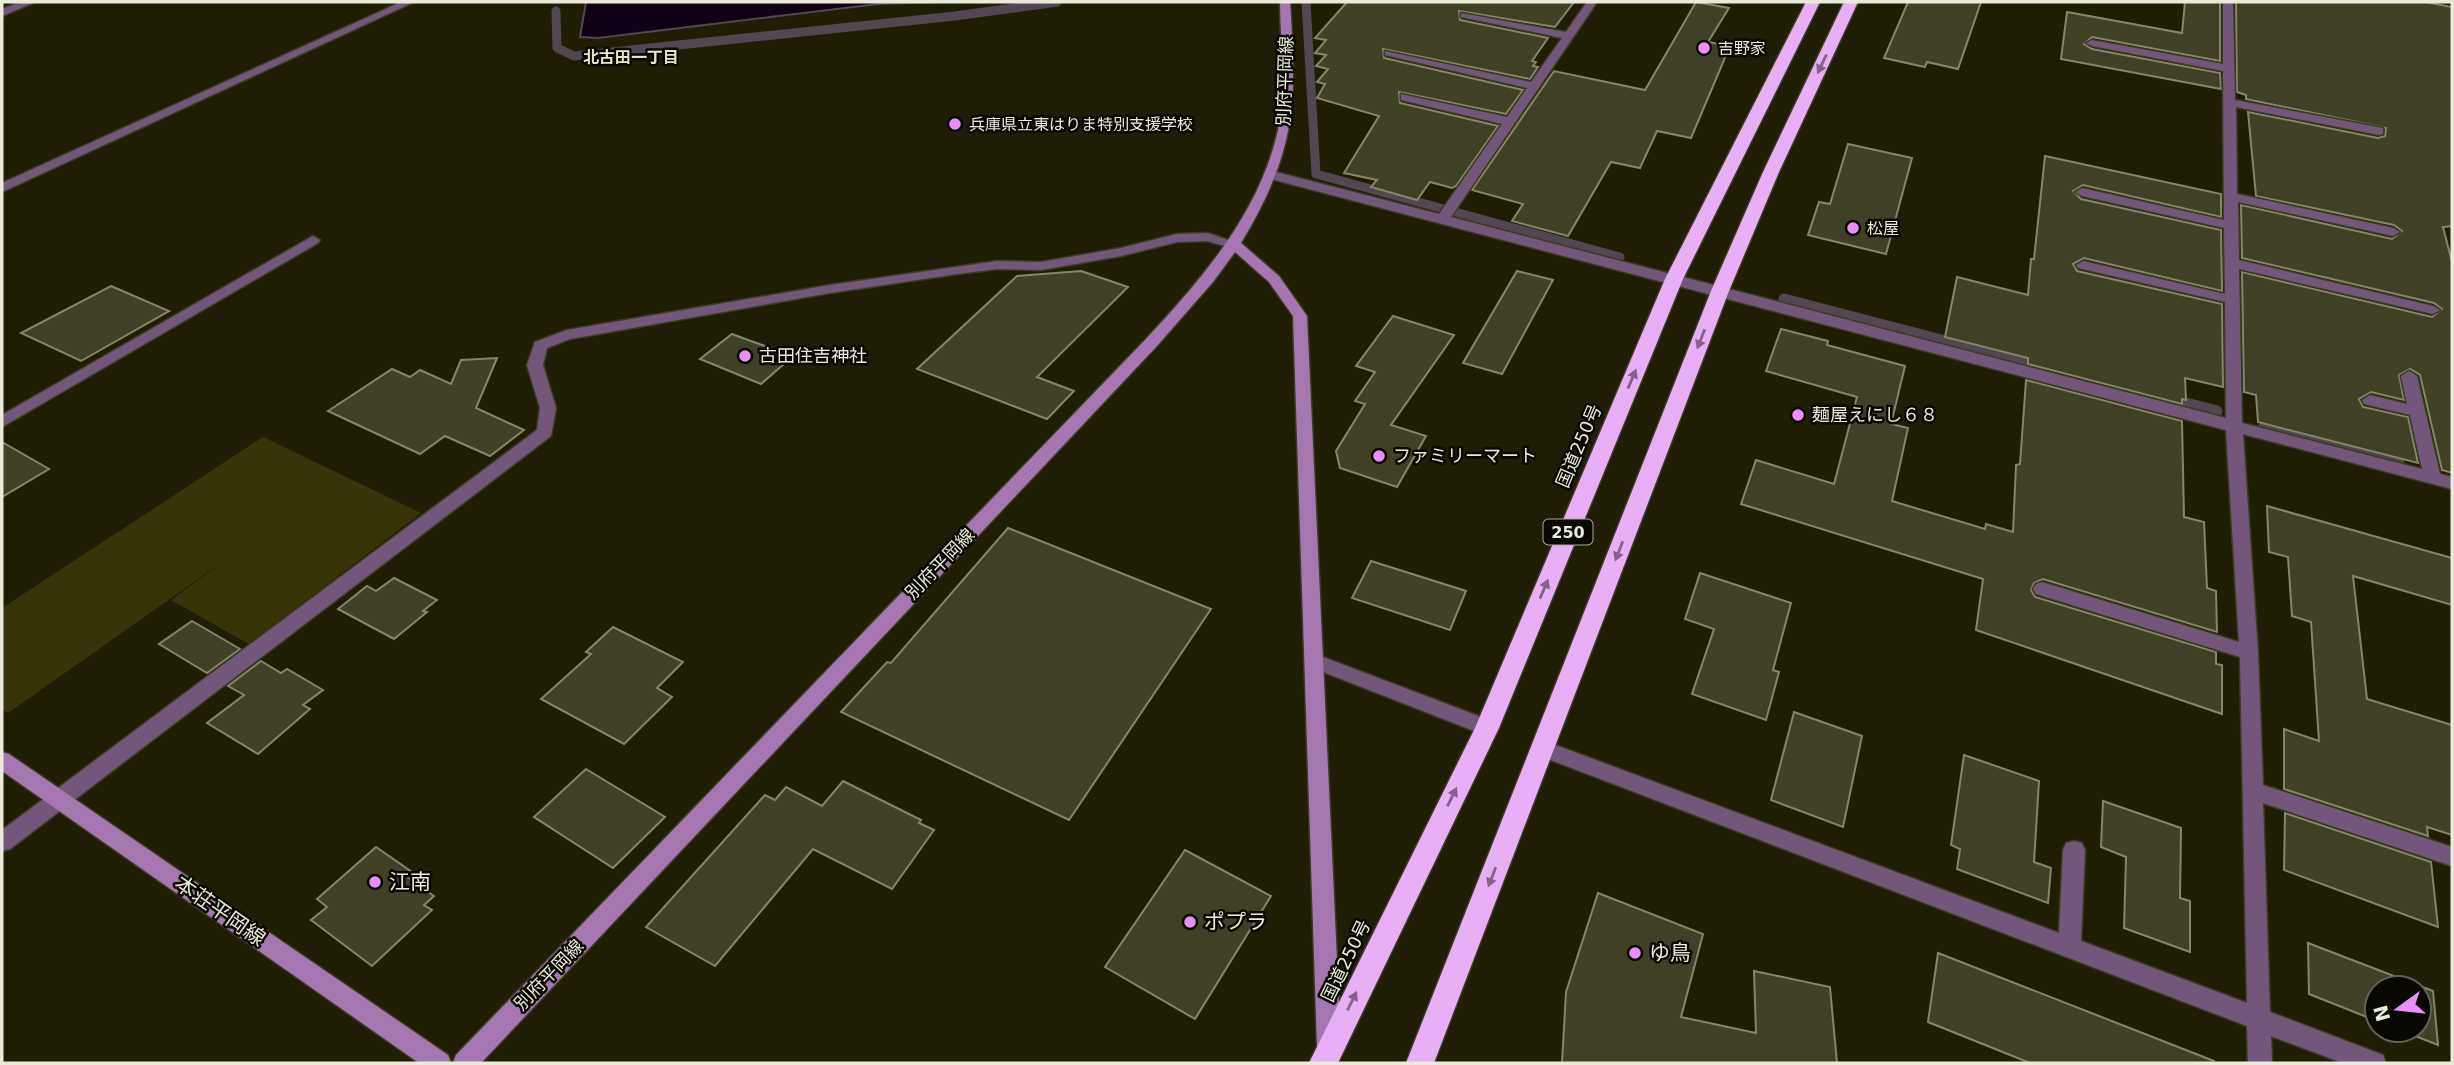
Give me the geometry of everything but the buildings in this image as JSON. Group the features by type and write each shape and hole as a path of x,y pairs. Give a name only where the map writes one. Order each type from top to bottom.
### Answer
{"highway":[{"name":"国道250号","path":"1326,1055 1487,728 1674,279 1813,2"},
{"path":"1420,1063 1720,290 1770,172 1851,2"}],"main road":[{"name":"別府平岡線","path":"466,1063 1118,377 1179,312 1235,245 1272,175 1285,127 1288,64 1285,2"},
{"path":"1235,245 1274,279 1300,316 1315,661 1326,1055"},
{"name":"本荘平岡線","path":"2,760 439,1063"}],"street":[{"path":"2,13 30,2"},
{"path":"2,188 409,2"},
{"path":"1443,219 1591,2"},
{"path":"2228,2 2234,426 2249,653 2260,1063"},
{"path":"1465,15 1568,36"},
{"path":"2092,43 2228,68"},
{"path":"1389,53 1534,86"},
{"path":"1405,97 1510,122"},
{"path":"2229,102 2379,131"},
{"path":"1272,175 2452,483"},
{"path":"2082,192 2230,225"},
{"path":"2229,197 2393,232"},
{"path":"2,842 545,432 548,408 535,365 540,345 567,335 945,271 997,265 1041,266 1121,252 1177,238 1208,237 1235,245"},
{"path":"2,422 313,240"},
{"path":"2232,263 2433,310"},
{"path":"2083,265 2234,300"},
{"path":"2409,376 2432,477"},
{"path":"2370,400 2417,412"},
{"path":"2042,589 2249,653"},
{"path":"1315,661 1487,728"},
{"path":"1542,748 2374,1063"},
{"path":"2252,790 2452,856"},
{"path":"2069,948 2074,850"}],"shaded area":[{"path":"586,2 943,2 878,4 598,38 580,37"},
{"path":"263,437 421,513 249,644 171,600 228,558 8,713 2,709 2,608"}],"waterway":[{"path":"556,11 557,48 574,56 955,16 1057,2"},
{"path":"1306,2 1316,174 1620,257"},
{"path":"1784,299 2041,366"},
{"path":"2167,398 2217,411"},
{"path":"2264,426 2399,460"}],"place":[{"name":"吉野家","path":"1704,48"},
{"name":"兵庫県立東はりま特別支援学校","path":"955,124"},
{"name":"松屋","path":"1853,228"},
{"name":"古田住吉神社","path":"745,356"},
{"name":"麺屋えにし６８","path":"1798,415"},
{"name":"ファミリーマート","path":"1379,456"},
{"name":"江南","path":"375,882"},
{"name":"ポプラ","path":"1190,922"},
{"name":"ゆ鳥","path":"1635,953"}],"district":[{"name":"北古田一丁目","path":"631,57"}]}
